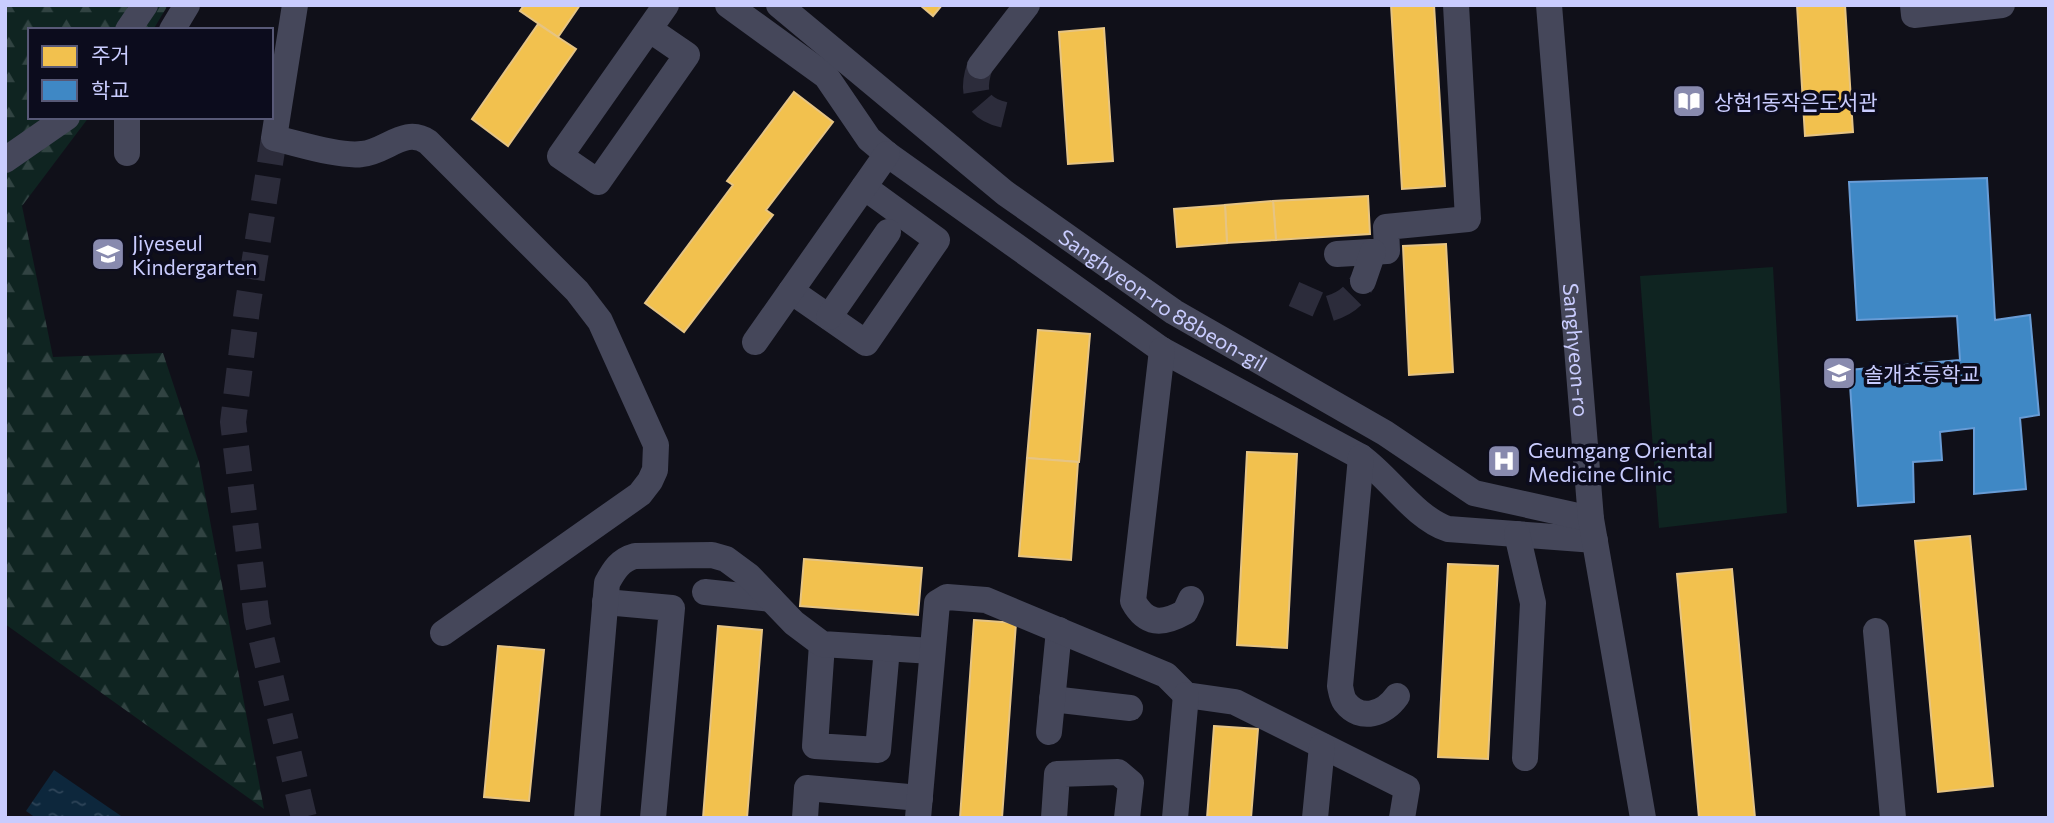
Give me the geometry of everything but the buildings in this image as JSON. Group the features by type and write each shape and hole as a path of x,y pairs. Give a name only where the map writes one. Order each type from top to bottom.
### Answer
{"street":[{"path":"129,28 145,5"},
{"path":"173,28 187,5"},
{"path":"295,5 274,138 361,155 379,150 407,136 420,136 428,142 589,304 610,339 656,445 655,470 640,494 443,633"},
{"path":"649,29 687,55 598,182 560,156 649,29 666,5"},
{"path":"728,5 826,76 869,139 887,154 1162,350 1361,457 1434,524 1448,529 1517,534 1593,529"},
{"name":"Sanghyeon-ro 88beon-gil","path":"779,5 1005,193 1174,312 1385,433 1474,493 1593,529"},
{"path":"980,66 1027,5"},
{"path":"1337,254 1387,251 1386,227 1468,219 1455,5"},
{"name":"Sanghyeon-ro","path":"1549,5 1593,529 1643,818"},
{"path":"1913,5 1914,15 2002,5"},
{"path":"5,160 64,119"},
{"path":"127,119 127,153"},
{"path":"755,342 887,154"},
{"path":"791,291 866,343 937,240 864,187"},
{"path":"829,317 888,232"},
{"path":"1363,281 1373,252"},
{"path":"1162,350 1133,601 1139,613 1148,619 1161,621 1185,612 1191,599"},
{"path":"1361,457 1340,687 1345,702 1363,713 1375,714 1389,708 1397,696"},
{"path":"1517,534 1533,603 1525,758"},
{"path":"587,818 607,583 624,559 635,556 712,555 726,559 749,576 794,623 822,644 932,651"},
{"path":"705,592 771,599"},
{"path":"805,818 807,788 919,808 937,603 947,597 986,600 1166,675 1186,695 1235,702 1407,788 1402,818"},
{"path":"605,602 672,608 653,818"},
{"path":"1049,732 1059,630"},
{"path":"1875,631 1893,818"},
{"path":"822,644 815,746 878,750 887,649"},
{"path":"1175,818 1186,695"},
{"path":"1052,699 1130,708"},
{"path":"1315,818 1322,746"},
{"path":"1054,818 1057,774 1118,772 1130,783 1127,818"}],"green space":[{"path":"5,5 168,5 154,28 28,28 28,119 87,119 22,206 53,357 163,353 199,462 264,809 5,624"},
{"path":"1773,267 1787,513 1659,528 1640,276"}],"water":[{"path":"54,770 124,818 36,818 26,811"}],"tunnel":[{"path":"980,66 976,85 979,100 990,110 1009,116"},
{"path":"274,138 247,309 233,422 257,620 304,818"},
{"path":"1294,294 1328,309 1348,299 1363,281"}],"place":[{"name":"상현1동작은도서관","path":"1689,101"},
{"name":"Jiyeseul Kindergarten","path":"108,254"},
{"name":"솔개초등학교","path":"1839,373"},
{"name":"Geumgang Oriental Medicine Clinic","path":"1504,461"}]}
